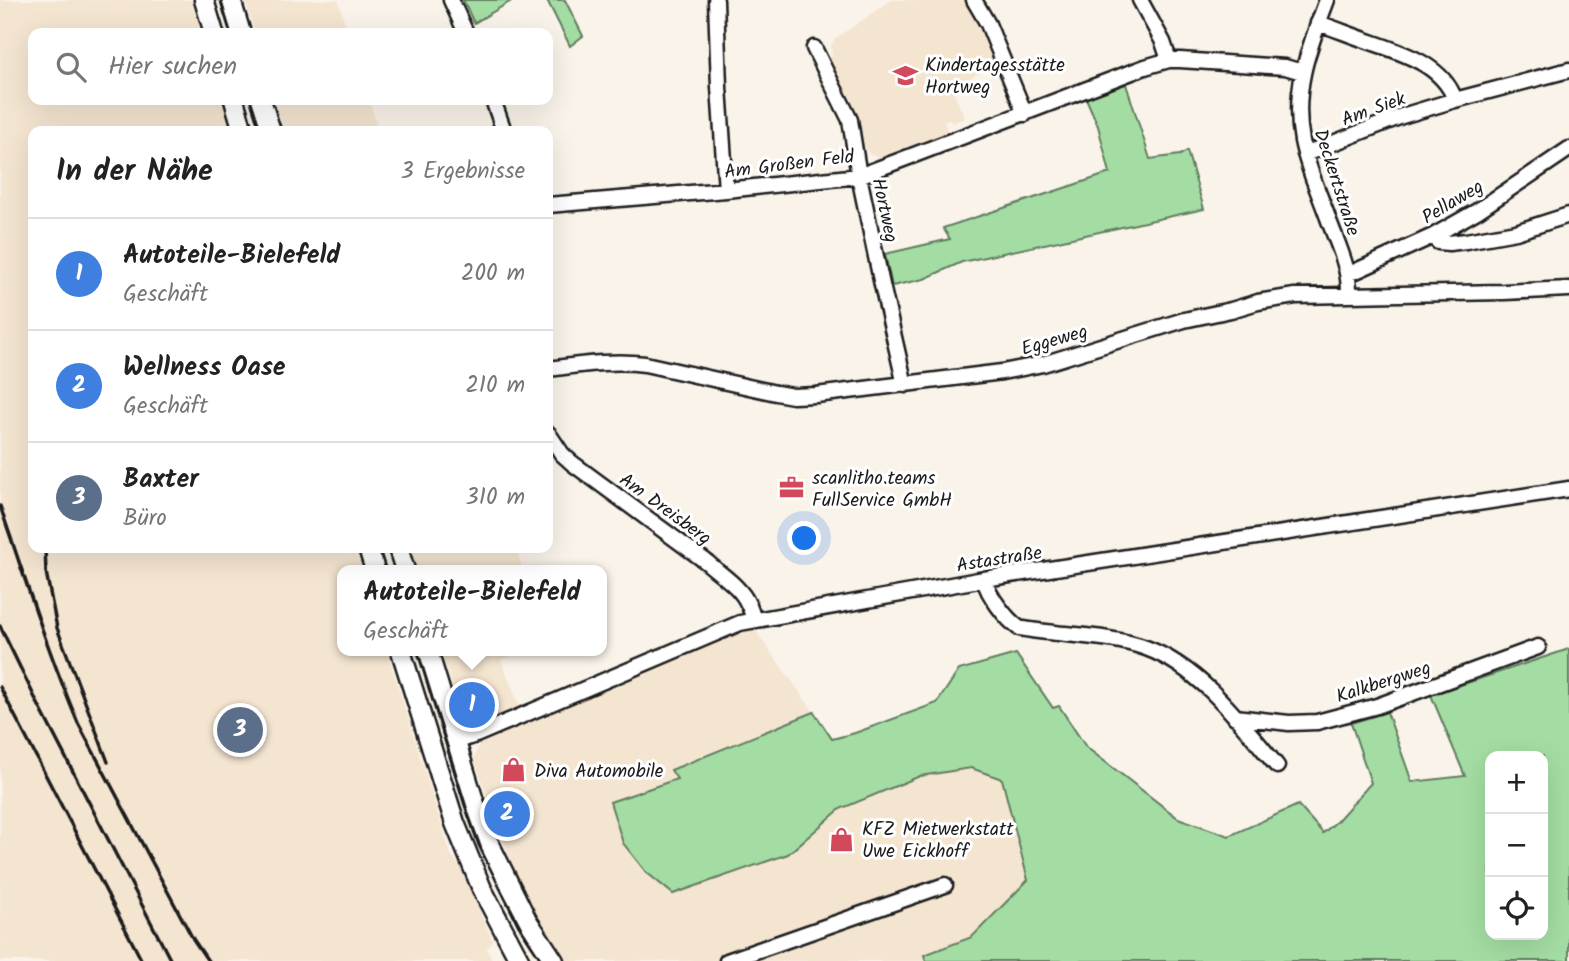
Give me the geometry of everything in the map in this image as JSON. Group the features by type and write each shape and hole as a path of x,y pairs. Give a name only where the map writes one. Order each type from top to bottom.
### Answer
{"street":[{"path":"204,0 212,28"},
{"path":"231,0 239,28"},
{"path":"451,0 464,28"},
{"path":"716,0 726,190"},
{"path":"974,0 992,34 1024,114"},
{"path":"1140,0 1163,42 1169,60"},
{"name":"Deckertstraße","path":"1327,0 1303,72 1301,135 1305,154 1348,273 1349,295"},
{"path":"1318,23 1414,58 1442,78 1455,100"},
{"name":"Hortweg","path":"814,48 850,120 859,176 905,385"},
{"name":"Am Großen Feld","path":"553,205 859,176 1169,60 1285,67 1303,72"},
{"name":"Am Siek","path":"1305,154 1402,116 1569,70"},
{"path":"235,105 242,126"},
{"path":"263,105 269,126"},
{"path":"495,105 502,126"},
{"name":"Pellaweg","path":"1348,273 1433,236 1477,211 1569,149"},
{"path":"1433,236 1438,242 1466,242 1516,232 1569,215"},
{"name":"Eggeweg","path":"553,368 605,362 632,362 793,396 816,395 1030,368 1184,320 1258,302 1302,295 1569,289"},
{"name":"Am Dreisberg","path":"553,440 572,463 728,580 748,603 754,620"},
{"name":"Astastraße","path":"456,742 740,623 984,579 1569,489"},
{"path":"984,579 986,587 1010,623 1019,628 1115,640 1147,648 1179,665 1202,683 1235,717 1277,766"},
{"name":"Kalkbergweg","path":"1235,717 1289,723 1317,722 1377,706 1538,647"},
{"path":"403,656 454,823 482,889 520,961"},
{"path":"430,656 488,841 527,920 554,961"},
{"path":"727,961 945,886"}],"shaded area":[{"path":"0,0 191,0 199,28 28,28 28,105 224,105 230,126 28,126 28,553 357,553 360,565 337,565 337,656 389,656 451,855 459,865 493,941 487,949 492,961 0,961"},
{"path":"245,0 338,0 346,28 253,28"},
{"name":"Kindertagesstätte Hortweg","path":"891,0 966,0 981,22 1000,63 951,87 965,118 952,123 950,119 944,122 948,133 879,157 870,155 863,145 859,126 826,59 832,56 831,46 835,39"},
{"path":"276,105 371,105 377,126 282,126"},
{"path":"412,553 518,553 521,565 415,565"},
{"path":"755,630 814,712 672,770 677,779 610,802 788,854 840,809 920,776 971,768 1002,779 1028,880 972,937 925,955 926,961 568,961 539,918 520,882 474,758 478,747 738,633"},
{"path":"443,656 510,656 501,660 520,707 480,724 474,725 463,720"}],"green space":[{"path":"463,0 513,0 474,23"},
{"path":"547,0 565,0 583,36 570,46"},
{"path":"1126,84 1150,159 1180,155 1187,151 1204,209 962,262 924,279 892,286 885,254 950,239 943,228 1110,173 1098,126 1086,98"},
{"path":"1569,649 1569,961 926,961 924,955 972,937 1028,880 1002,779 971,768 920,776 840,809 788,854 673,894 646,872 623,843 610,802 677,779 671,770 814,712 832,739 855,733 937,703 959,670 1016,654 1053,708 1059,706 1086,747 1178,818 1229,836 1298,805 1323,833 1371,783 1351,723 1387,712 1412,782 1465,776 1431,695"}],"tram line":[{"path":"221,0 229,28"},
{"path":"253,105 259,126"},
{"path":"381,553 384,565"},
{"path":"420,656 486,861 542,961"}],"railway":[{"path":"0,506 78,723 193,939 208,961"},
{"path":"45,553 46,572 57,628 108,762"},
{"path":"0,626 171,961"},
{"path":"0,687 142,961"}],"place":[{"name":"Kindertagesstätte Hortweg","path":"905,75"},
{"name":"scanlitho.teams FullService GmbH","path":"792,488"},
{"name":"Autoteile-Bielefeld","path":"472,705"},
{"name":"Baxter","path":"240,730"},
{"name":"Diva Automobile","path":"514,770"},
{"name":"Wellness Oase","path":"507,814"},
{"name":"KFZ Mietwerkstatt Uwe Eickhoff","path":"842,839"}]}
